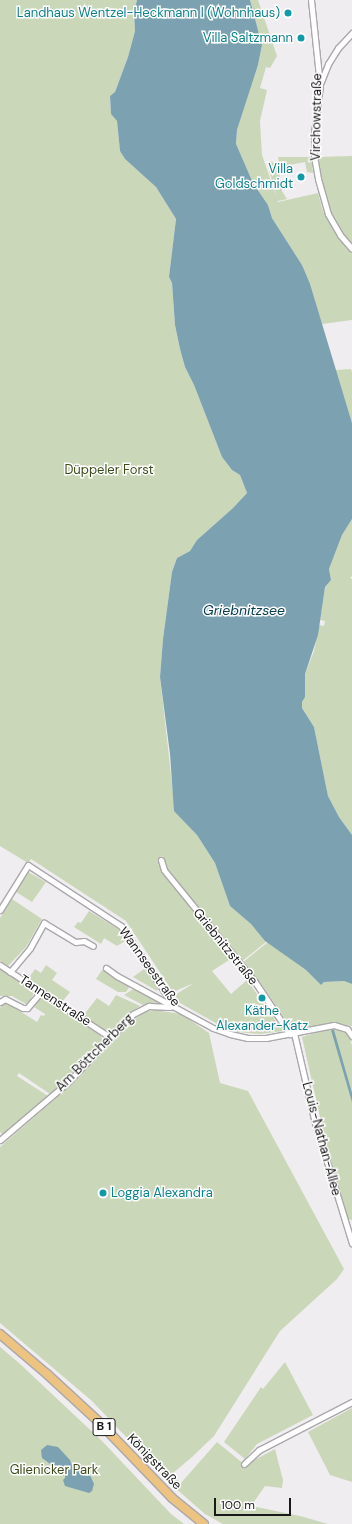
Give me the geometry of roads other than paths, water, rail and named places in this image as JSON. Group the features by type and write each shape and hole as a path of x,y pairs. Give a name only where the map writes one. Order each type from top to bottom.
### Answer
{"main road":[{"name":"Königstraße","path":"0,1334 48,1374 98,1421 172,1498 204,1524"}],"street":[{"name":"Virchowstraße","path":"311,0 320,85 314,133 314,156 318,179 328,214 340,235 352,249"},
{"path":"320,85 328,64 338,48 352,33"},
{"name":"Griebnitzstraße","path":"161,860 164,870 255,982 292,1034"},
{"name":"Wannseestraße","path":"0,910 28,865 121,926 175,1007 219,1030 239,1037 266,1038 334,1025 343,1027 351,1034"},
{"path":"10,972 30,948 44,923 76,942 84,941 93,946"},
{"name":"Tannenstraße","path":"0,965 111,1038"},
{"path":"106,968 116,976 175,1007"},
{"path":"0,1002 5,999 22,1008 27,1008 42,992"},
{"name":"Am Böttcherberg","path":"0,1140 67,1083 133,1014 141,1009 155,1005 175,1007"},
{"name":"Louis-Nathan-Allee","path":"292,1034 315,1123 352,1244"},
{"path":"244,1464 259,1450 352,1402"}],"water":[{"name":"Griebnitzsee","path":"137,0 250,0 262,45 258,65 237,130 236,144 253,183 268,205 272,218 302,265 310,284 352,423 352,519 342,535 329,569 331,580 325,587 318,635 305,674 305,697 302,702 302,708 314,727 328,796 339,817 352,835 352,984 344,981 324,982 321,985 306,970 265,941 251,924 230,906 215,863 197,835 174,811 170,754 160,677 163,639 172,572 177,558 190,551 197,540 233,508 247,493 240,475 232,470 222,457 194,385 185,367 180,349 175,325 172,283 169,277 176,219 156,187 125,159 120,151 117,121 111,114 110,96 115,92 128,57 135,31 134,12"},
{"path":"331,1030 334,1030 352,1093 352,1102"},
{"path":"47,1445 58,1447 70,1460 72,1466 84,1468 90,1475 94,1484 92,1491 89,1493 65,1486 63,1480 65,1475 42,1458 41,1450"}],"place":[{"name":"Landhaus Wentzel-Heckmann I (Wohnhaus)","path":"288,13"},
{"name":"Villa Saltzmann","path":"301,38"},
{"name":"Villa Goldschmidt","path":"301,177"},
{"name":"Käthe Alexander-Katz","path":"262,998"},
{"name":"Loggia Alexandra","path":"103,1193"}],"park label":[{"name":"Düppeler Forst","path":"109,470"},
{"name":"Glienicker Park","path":"54,1470"}]}
